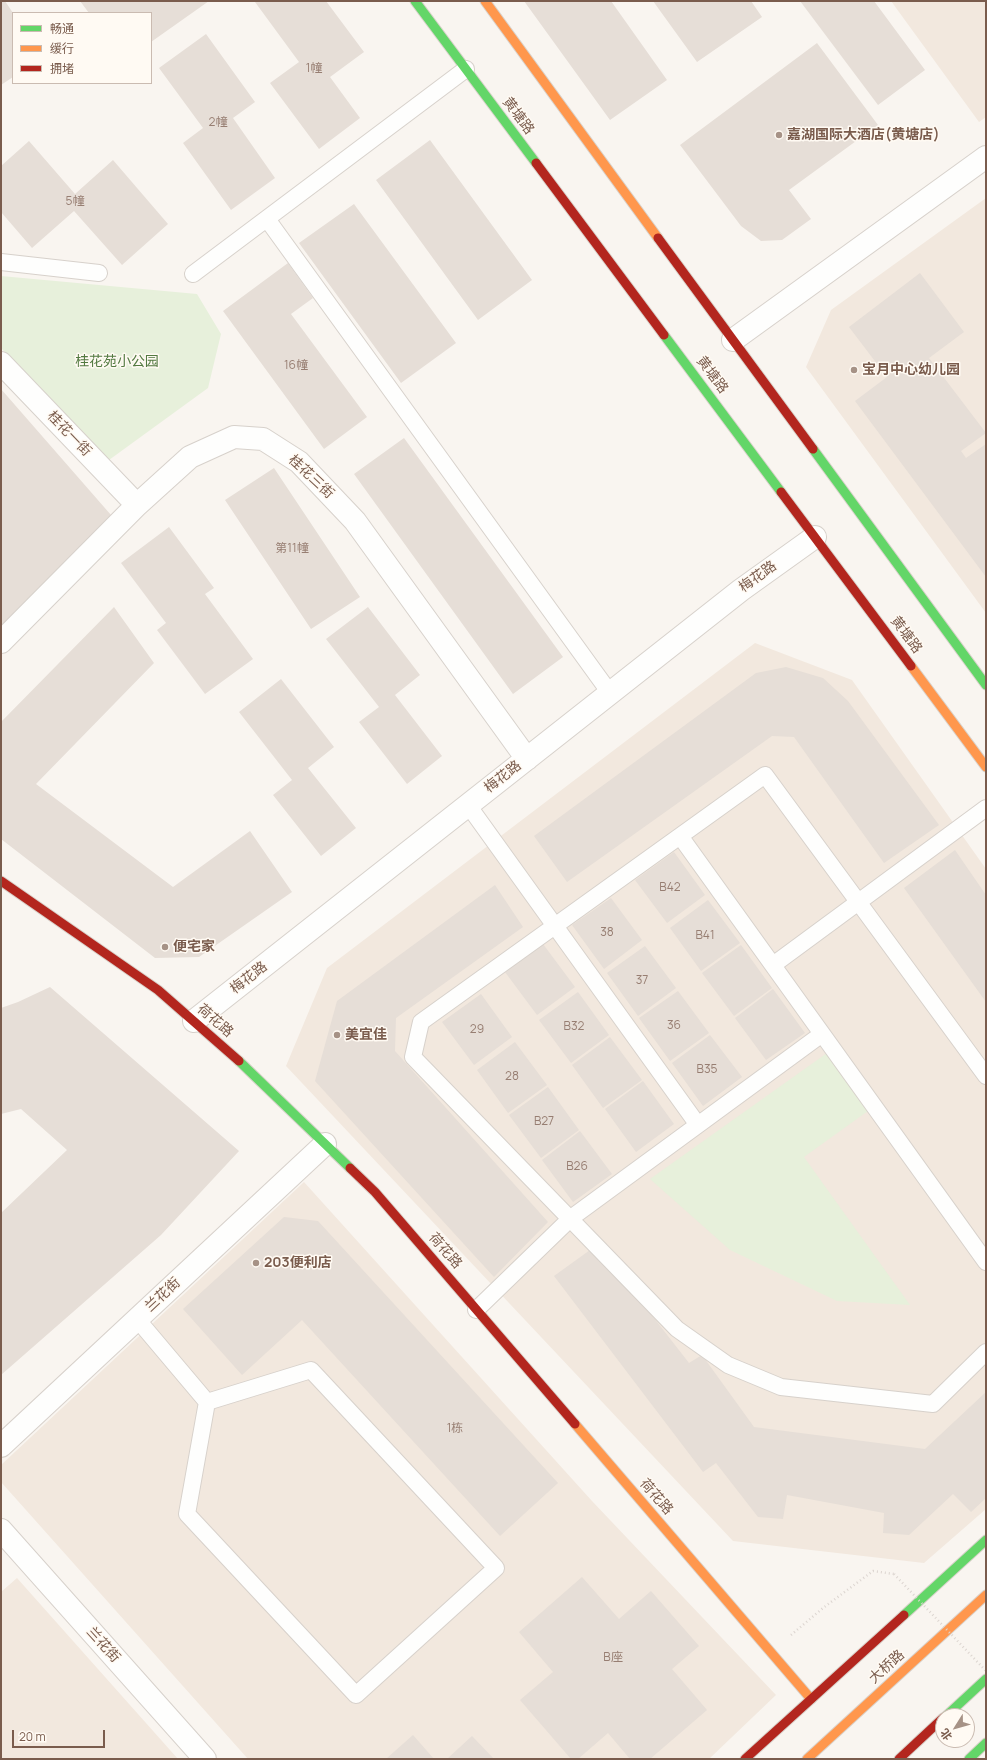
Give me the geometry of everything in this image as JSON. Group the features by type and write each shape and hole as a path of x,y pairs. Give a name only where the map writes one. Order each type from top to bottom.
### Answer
{"main road":[{"name":"黄塘路","path":"415,1 986,767"},
{"path":"485,1 986,685"},
{"name":"荷花路","path":"1,881 158,990 250,1070 375,1192 811,1699"},
{"path":"745,1759 986,1540"},
{"name":"大桥路","path":"807,1759 986,1595"},
{"path":"955,1708 986,1679"},
{"path":"899,1759 935,1725"},
{"path":"969,1759 986,1743"}],"street":[{"path":"733,340 986,157"},
{"name":"桂花一街","path":"1,363 137,504"},
{"name":"桂花三街","path":"1,642 137,504 190,457 234,437 263,439 299,462 355,521 527,759"},
{"name":"梅花路","path":"194,1021 741,590 815,537"},
{"name":"兰花街","path":"1,1446 325,1144"},
{"name":"兰花街","path":"1,1530 205,1759"}],"lane":[{"path":"193,274 466,69"},
{"path":"267,219 610,693"},
{"path":"1,262 99,273"},
{"path":"986,1076 765,775 421,1022 413,1057 571,1218 677,1329 728,1365 781,1386 933,1404 986,1352"},
{"path":"468,805 698,1125"},
{"path":"773,965 986,808"},
{"path":"680,836 986,1262"},
{"path":"476,1310 571,1218 822,1034"},
{"path":"137,1319 207,1402"},
{"path":"311,1370 496,1568 356,1695 187,1514 207,1402 311,1370"}],"path":[{"path":"770,1652 823,1608 873,1571 894,1574 986,1671"}],"shaded area":[{"path":"891,1 986,1 986,117 979,122"},
{"path":"986,198 986,613 806,367 831,310"},
{"path":"755,643 852,680 986,869 986,1509 924,1563 733,1541 286,1066 327,968"},
{"path":"304,1182 592,1501 776,1695 709,1759 248,1759 1,1482 1,1465"},
{"path":"17,1578 178,1759 1,1759 1,1592"}],"green space":[{"name":"桂花苑小公园","path":"1,276 197,294 221,334 208,388 109,460 1,348"},
{"path":"827,1053 868,1111 804,1157 910,1305 837,1301 730,1250 650,1179"}],"building":[{"path":"1,1 5,1 12,12 12,78 1,85"},
{"path":"80,1 209,1 152,41 152,12 88,12"},
{"path":"326,1 364,52 330,77 360,118 319,149 270,83 299,62 255,2"},
{"path":"524,1 611,1 667,80 610,120"},
{"path":"653,1 751,1 762,17 697,62"},
{"path":"800,1 874,1 925,70 878,105"},
{"path":"206,34 255,102 233,118 275,178 231,210 183,143 203,128 159,68"},
{"name":"嘉湖国际大酒店(黄塘店)","path":"817,43 878,125 789,190 811,219 782,240 761,241 741,226 680,145"},
{"path":"430,140 532,280 478,320 376,180"},
{"path":"29,141 75,194 113,160 168,224 122,265 74,211 32,248 1,212 1,166"},
{"path":"354,204 456,343 401,383 299,243"},
{"path":"288,263 313,298 291,314 367,417 324,449 223,311"},
{"path":"920,273 964,332 929,358 986,433 961,451 966,458 986,444 986,577 855,401 887,377 849,327"},
{"path":"1,389 111,515 1,626"},
{"path":"404,438 563,657 513,694 354,474"},
{"path":"274,468 360,597 311,629 225,500"},
{"path":"169,527 214,588 205,594 253,659 205,694 157,630 166,623 121,563"},
{"path":"114,607 154,663 36,784 173,887 250,831 292,892 199,957 155,958 1,839 1,722"},
{"path":"368,607 420,675 395,695 442,756 407,784 359,722 379,707 326,639"},
{"path":"786,667 823,678 848,701 939,825 884,863 794,737 772,736 567,882 534,836 756,673"},
{"path":"281,679 334,747 308,768 356,828 321,856 273,795 292,780 239,712"},
{"path":"955,850 986,895 986,1002 904,888"},
{"path":"674,852 705,895 667,923 635,880"},
{"path":"495,885 523,927 396,1018 395,1051 548,1222 494,1277 315,1081 337,1001"},
{"path":"611,898 642,940 604,969 572,925"},
{"path":"708,900 740,943 701,971 670,928"},
{"path":"543,944 575,987 537,1015 505,972"},
{"path":"741,945 772,988 734,1016 702,973"},
{"path":"645,946 676,988 638,1016 607,973"},
{"path":"50,987 239,1151 161,1235 1,1375 1,1213 67,1150 21,1109 1,1114 1,1008"},
{"path":"773,989 805,1033 766,1060 735,1018"},
{"path":"678,991 709,1033 670,1061 639,1018"},
{"path":"578,992 609,1035 571,1063 539,1020"},
{"path":"481,994 512,1037 474,1065 442,1022"},
{"path":"710,1035 742,1077 703,1106 672,1063"},
{"path":"610,1037 642,1080 603,1108 572,1065"},
{"path":"515,1042 547,1085 508,1113 477,1070"},
{"path":"643,1081 674,1124 636,1152 605,1109"},
{"path":"548,1087 579,1130 541,1158 509,1115"},
{"path":"580,1131 612,1174 573,1202 542,1160"},
{"path":"284,1217 318,1221 558,1483 500,1536 302,1320 242,1375 183,1309"},
{"path":"597,1245 689,1363 702,1355 754,1427 925,1449 986,1392 986,1498 971,1512 953,1494 909,1535 883,1533 884,1513 787,1495 783,1519 758,1517 716,1463 703,1472 554,1276"},
{"path":"582,1577 619,1619 651,1591 699,1646 672,1669 707,1710 650,1759 630,1759 608,1733 578,1759 571,1759 520,1700 553,1672 519,1632"},
{"path":"413,1735 434,1759 386,1759"},
{"path":"472,1736 494,1759 447,1759"}],"traffic: fast":[{"path":"415,1 536,163"},
{"path":"664,335 781,492"},
{"path":"813,449 986,685"},
{"path":"239,1061 350,1168"},
{"path":"904,1615 986,1540"},
{"path":"955,1708 986,1679"},
{"path":"969,1759 986,1743"}],"traffic: slow":[{"path":"485,1 658,238"},
{"path":"911,666 986,767"},
{"path":"575,1424 811,1699"},
{"path":"807,1759 986,1595"}],"traffic: jam":[{"path":"536,163 664,335"},
{"path":"658,238 813,449"},
{"path":"781,492 911,666"},
{"path":"1,881 158,990 239,1061"},
{"path":"350,1168 375,1192 575,1424"},
{"path":"745,1759 904,1615"},
{"path":"899,1759 935,1725"}],"place":[{"name":"嘉湖国际大酒店(黄塘店)","path":"779,135"},
{"name":"宝月中心幼儿园","path":"854,370"},
{"name":"便宅家","path":"165,947"},
{"name":"美宜佳","path":"337,1035"},
{"name":"203便利店","path":"256,1263"}]}
